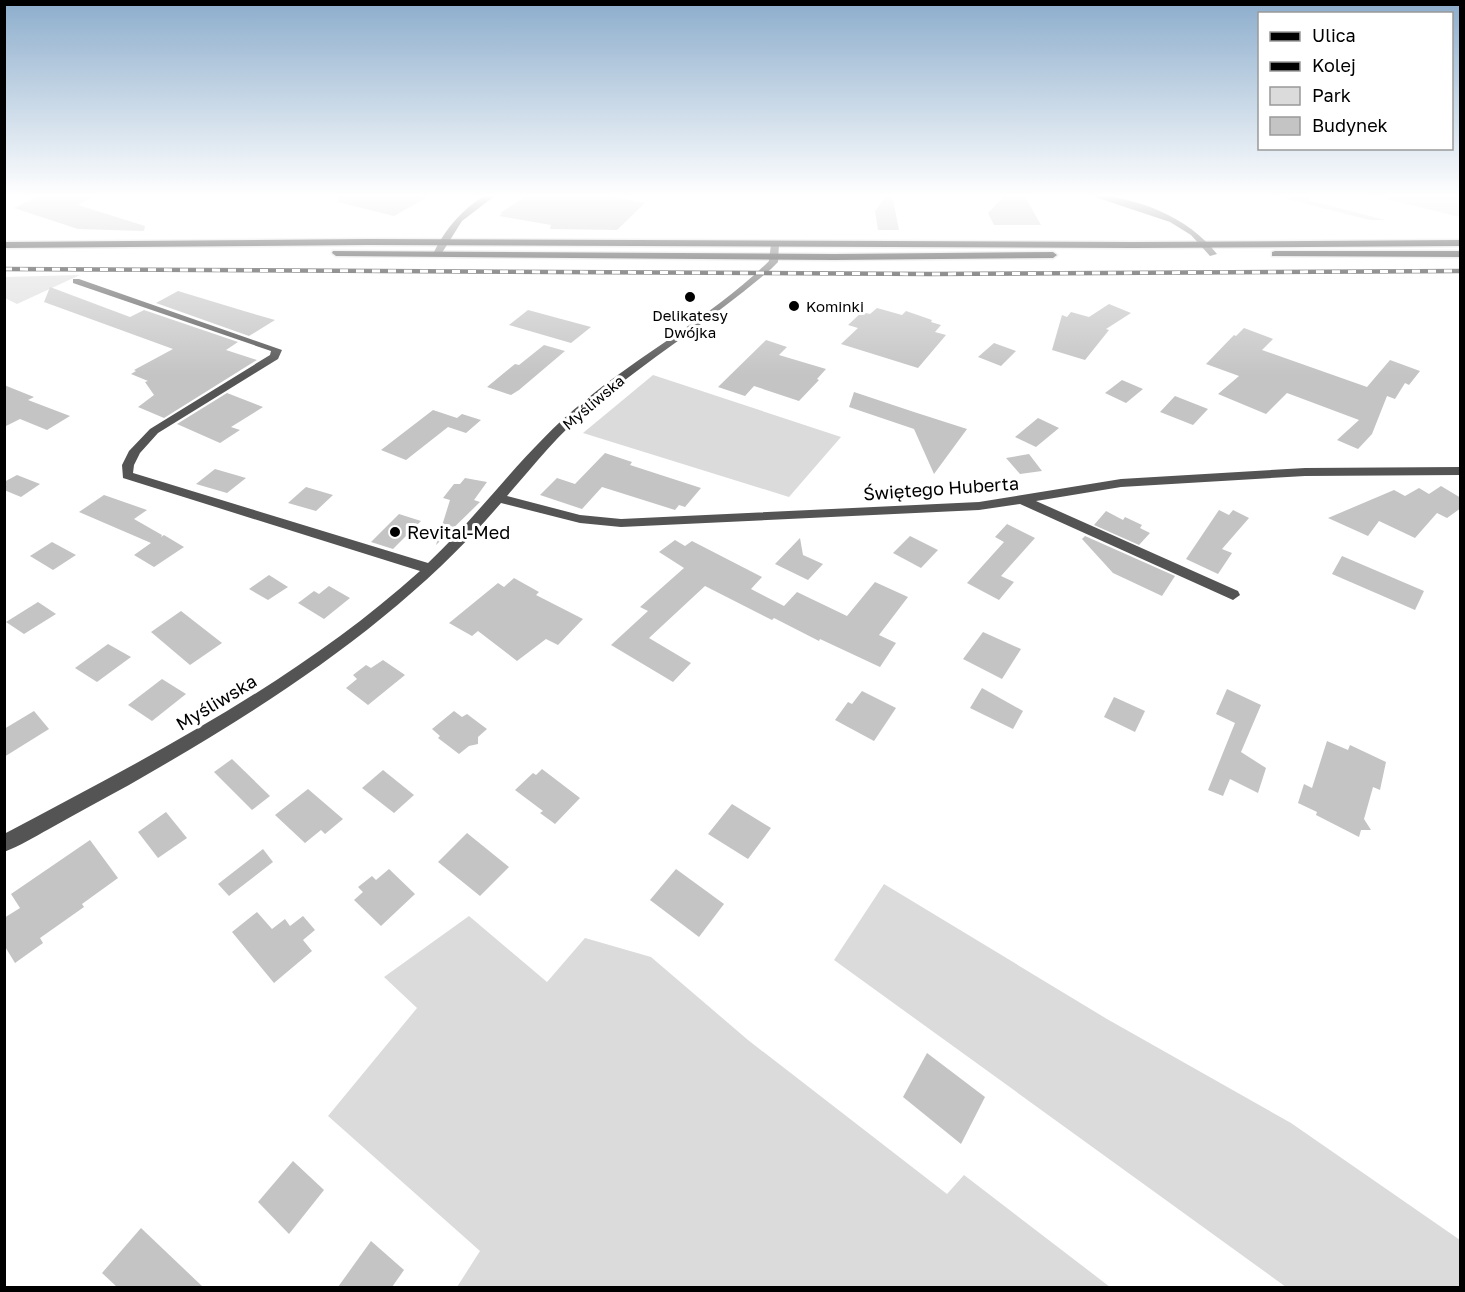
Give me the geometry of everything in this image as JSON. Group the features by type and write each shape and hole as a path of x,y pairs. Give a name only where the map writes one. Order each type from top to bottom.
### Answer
{"main road":[{"path":"655,255 929,255"}],"street":[{"name":"Myśliwska","path":"4,844 185,744 272,692 358,631 430,569 498,498 540,448 588,403 734,296 768,267 774,256"},
{"path":"76,281 277,350 274,357 154,431 135,451 128,465 127,475 430,569"},
{"name":"Świętego Huberta","path":"498,498 580,519 621,523 979,506 1121,483 1305,472 1461,471"},
{"path":"1023,500 1233,595"}],"green space":[{"path":"80,275 17,304 5,298 4,277"},
{"path":"653,375 841,437 789,497 583,433"},
{"path":"884,884 1107,1019 1291,1123 1460,1240 1460,1287 1286,1287 834,960"},
{"path":"469,916 547,982 585,938 651,957 748,1040 947,1194 964,1175 1110,1287 457,1287 480,1251 328,1116 417,1008 384,977"}],"building":[{"path":"50,287 130,317 144,310 238,342 226,350 257,360 164,418 138,407 154,395 145,382 148,381 131,374 136,371 134,370 173,349 44,302"},
{"path":"178,291 275,320 249,336 156,303"},
{"path":"1109,304 1131,313 1106,329 1109,330 1085,360 1052,350 1062,315 1067,317 1071,312 1089,317"},
{"path":"877,308 902,315 906,311 932,320 931,322 941,325 935,332 946,335 918,368 841,344 858,328 848,325 862,312 870,314"},
{"path":"528,310 591,327 571,343 509,325"},
{"path":"1244,328 1273,339 1262,350 1367,387 1390,360 1420,371 1409,385 1405,383 1395,399 1387,396 1372,434 1358,449 1337,440 1359,420 1287,393 1266,414 1218,394 1239,376 1206,364"},
{"path":"766,340 787,347 779,355 826,369 799,401 754,386 745,396 718,387"},
{"path":"994,343 1016,351 1001,366 978,357"},
{"path":"544,345 565,351 511,395 487,387 515,364 519,365"},
{"path":"1122,380 1143,389 1126,403 1105,393"},
{"path":"4,385 34,397 28,400 70,416 47,430 20,419 4,427"},
{"path":"854,392 967,429 934,474 914,429 849,407"},
{"path":"227,393 263,407 231,427 240,430 220,443 177,424"},
{"path":"1175,396 1208,409 1193,425 1160,412"},
{"path":"433,410 457,418 462,414 481,420 466,433 448,427 406,460 381,450"},
{"path":"1038,418 1059,428 1036,447 1015,437"},
{"path":"605,453 632,462 630,465 701,488 685,507 679,505 675,510 602,487 582,509 540,495 557,478 575,484"},
{"path":"1029,454 1042,471 1020,474 1006,458"},
{"path":"215,469 246,478 227,493 196,484"},
{"path":"17,475 40,484 21,497 4,490 4,482"},
{"path":"465,478 487,482 474,500 480,502 436,545 450,500 443,498 454,484 460,484"},
{"path":"1441,486 1461,498 1461,508 1447,518 1437,513 1415,538 1379,521 1368,536 1328,518 1394,490 1405,496 1419,488 1429,494"},
{"path":"306,487 333,495 316,511 288,503"},
{"path":"104,495 147,510 134,519 162,535 161,537 164,535 184,547 154,567 134,555 151,543 79,512"},
{"path":"1219,510 1229,515 1233,510 1249,518 1222,549 1232,553 1218,574 1186,559"},
{"path":"1106,511 1123,520 1125,517 1142,525 1140,528 1150,533 1139,545 1094,525"},
{"name":"Revital-Med","path":"399,514 421,521 393,549 371,542"},
{"path":"1007,524 1035,538 1001,576 1014,582 999,600 967,583 1004,542 995,537"},
{"path":"910,536 938,550 921,568 893,553"},
{"path":"1085,536 1175,576 1162,596 1113,573 1082,539"},
{"path":"800,538 803,555 823,564 808,580 775,564"},
{"path":"675,540 685,546 692,541 762,577 751,589 784,606 797,592 847,616 875,582 908,597 879,635 896,643 880,667 820,639 819,641 774,618 772,620 705,586 649,638 691,663 673,682 611,645 648,611 640,607 684,568 659,552"},
{"path":"52,542 76,555 53,570 30,556"},
{"path":"1342,556 1424,591 1415,610 1332,574"},
{"path":"269,575 288,587 268,600 249,589"},
{"path":"514,578 539,592 536,595 583,619 558,645 546,639 517,661 478,631 472,636 449,623 498,583 504,587"},
{"path":"329,586 350,598 324,619 298,603 314,591 319,594"},
{"path":"38,602 56,614 24,634 6,622"},
{"path":"181,611 222,643 190,665 151,632"},
{"path":"983,632 1021,649 1002,679 963,659"},
{"path":"108,644 131,657 97,682 75,668"},
{"path":"383,660 405,675 368,705 346,688 357,679 353,675 366,665 371,668"},
{"path":"162,679 186,694 152,721 128,705"},
{"path":"982,688 1023,711 1013,729 970,708"},
{"path":"1227,689 1261,705 1241,752 1266,768 1258,793 1230,779 1223,796 1208,790 1235,723 1216,714"},
{"path":"862,691 896,708 874,741 835,720 848,702 852,704"},
{"path":"1114,697 1145,711 1135,732 1104,717"},
{"path":"34,711 49,729 4,757 4,729"},
{"path":"454,711 462,717 467,714 487,729 478,737 478,744 469,746 459,754 438,738 440,736 432,729"},
{"path":"1327,741 1348,750 1350,745 1386,762 1380,790 1373,787 1364,819 1371,830 1361,830 1359,837 1298,803 1304,784 1312,788"},
{"path":"232,759 270,796 252,810 214,772"},
{"path":"542,769 580,798 555,824 540,813 543,811 515,790 533,773 536,775"},
{"path":"383,770 414,795 394,813 362,788"},
{"path":"308,789 343,819 325,834 321,830 305,843 275,815"},
{"path":"732,804 771,828 748,859 708,834"},
{"path":"166,812 187,838 158,858 138,832"},
{"path":"467,833 509,867 480,896 438,862"},
{"path":"90,840 118,878 82,904 84,907 40,938 43,943 15,963 4,945 4,918 20,908 11,894"},
{"path":"263,849 273,862 229,896 218,884"},
{"path":"389,869 415,894 381,926 354,900 363,892 358,887 372,876 376,880"},
{"path":"676,869 724,904 699,937 650,900"},
{"path":"257,912 272,929 285,919 290,926 303,916 315,930 303,940 312,951 274,983 232,932"},
{"path":"927,1053 985,1097 961,1144 903,1097"},
{"path":"293,1161 324,1190 289,1234 258,1202"},
{"path":"141,1228 203,1287 117,1287 102,1273"},
{"path":"371,1241 404,1270 392,1287 338,1287"}],"railway":[{"path":"4,269 931,274 1460,271"}],"place":[{"name":"Delikatesy Dwójka","path":"690,297"},
{"name":"Kominki","path":"794,306"},
{"name":"Revital-Med","path":"395,532"}]}
